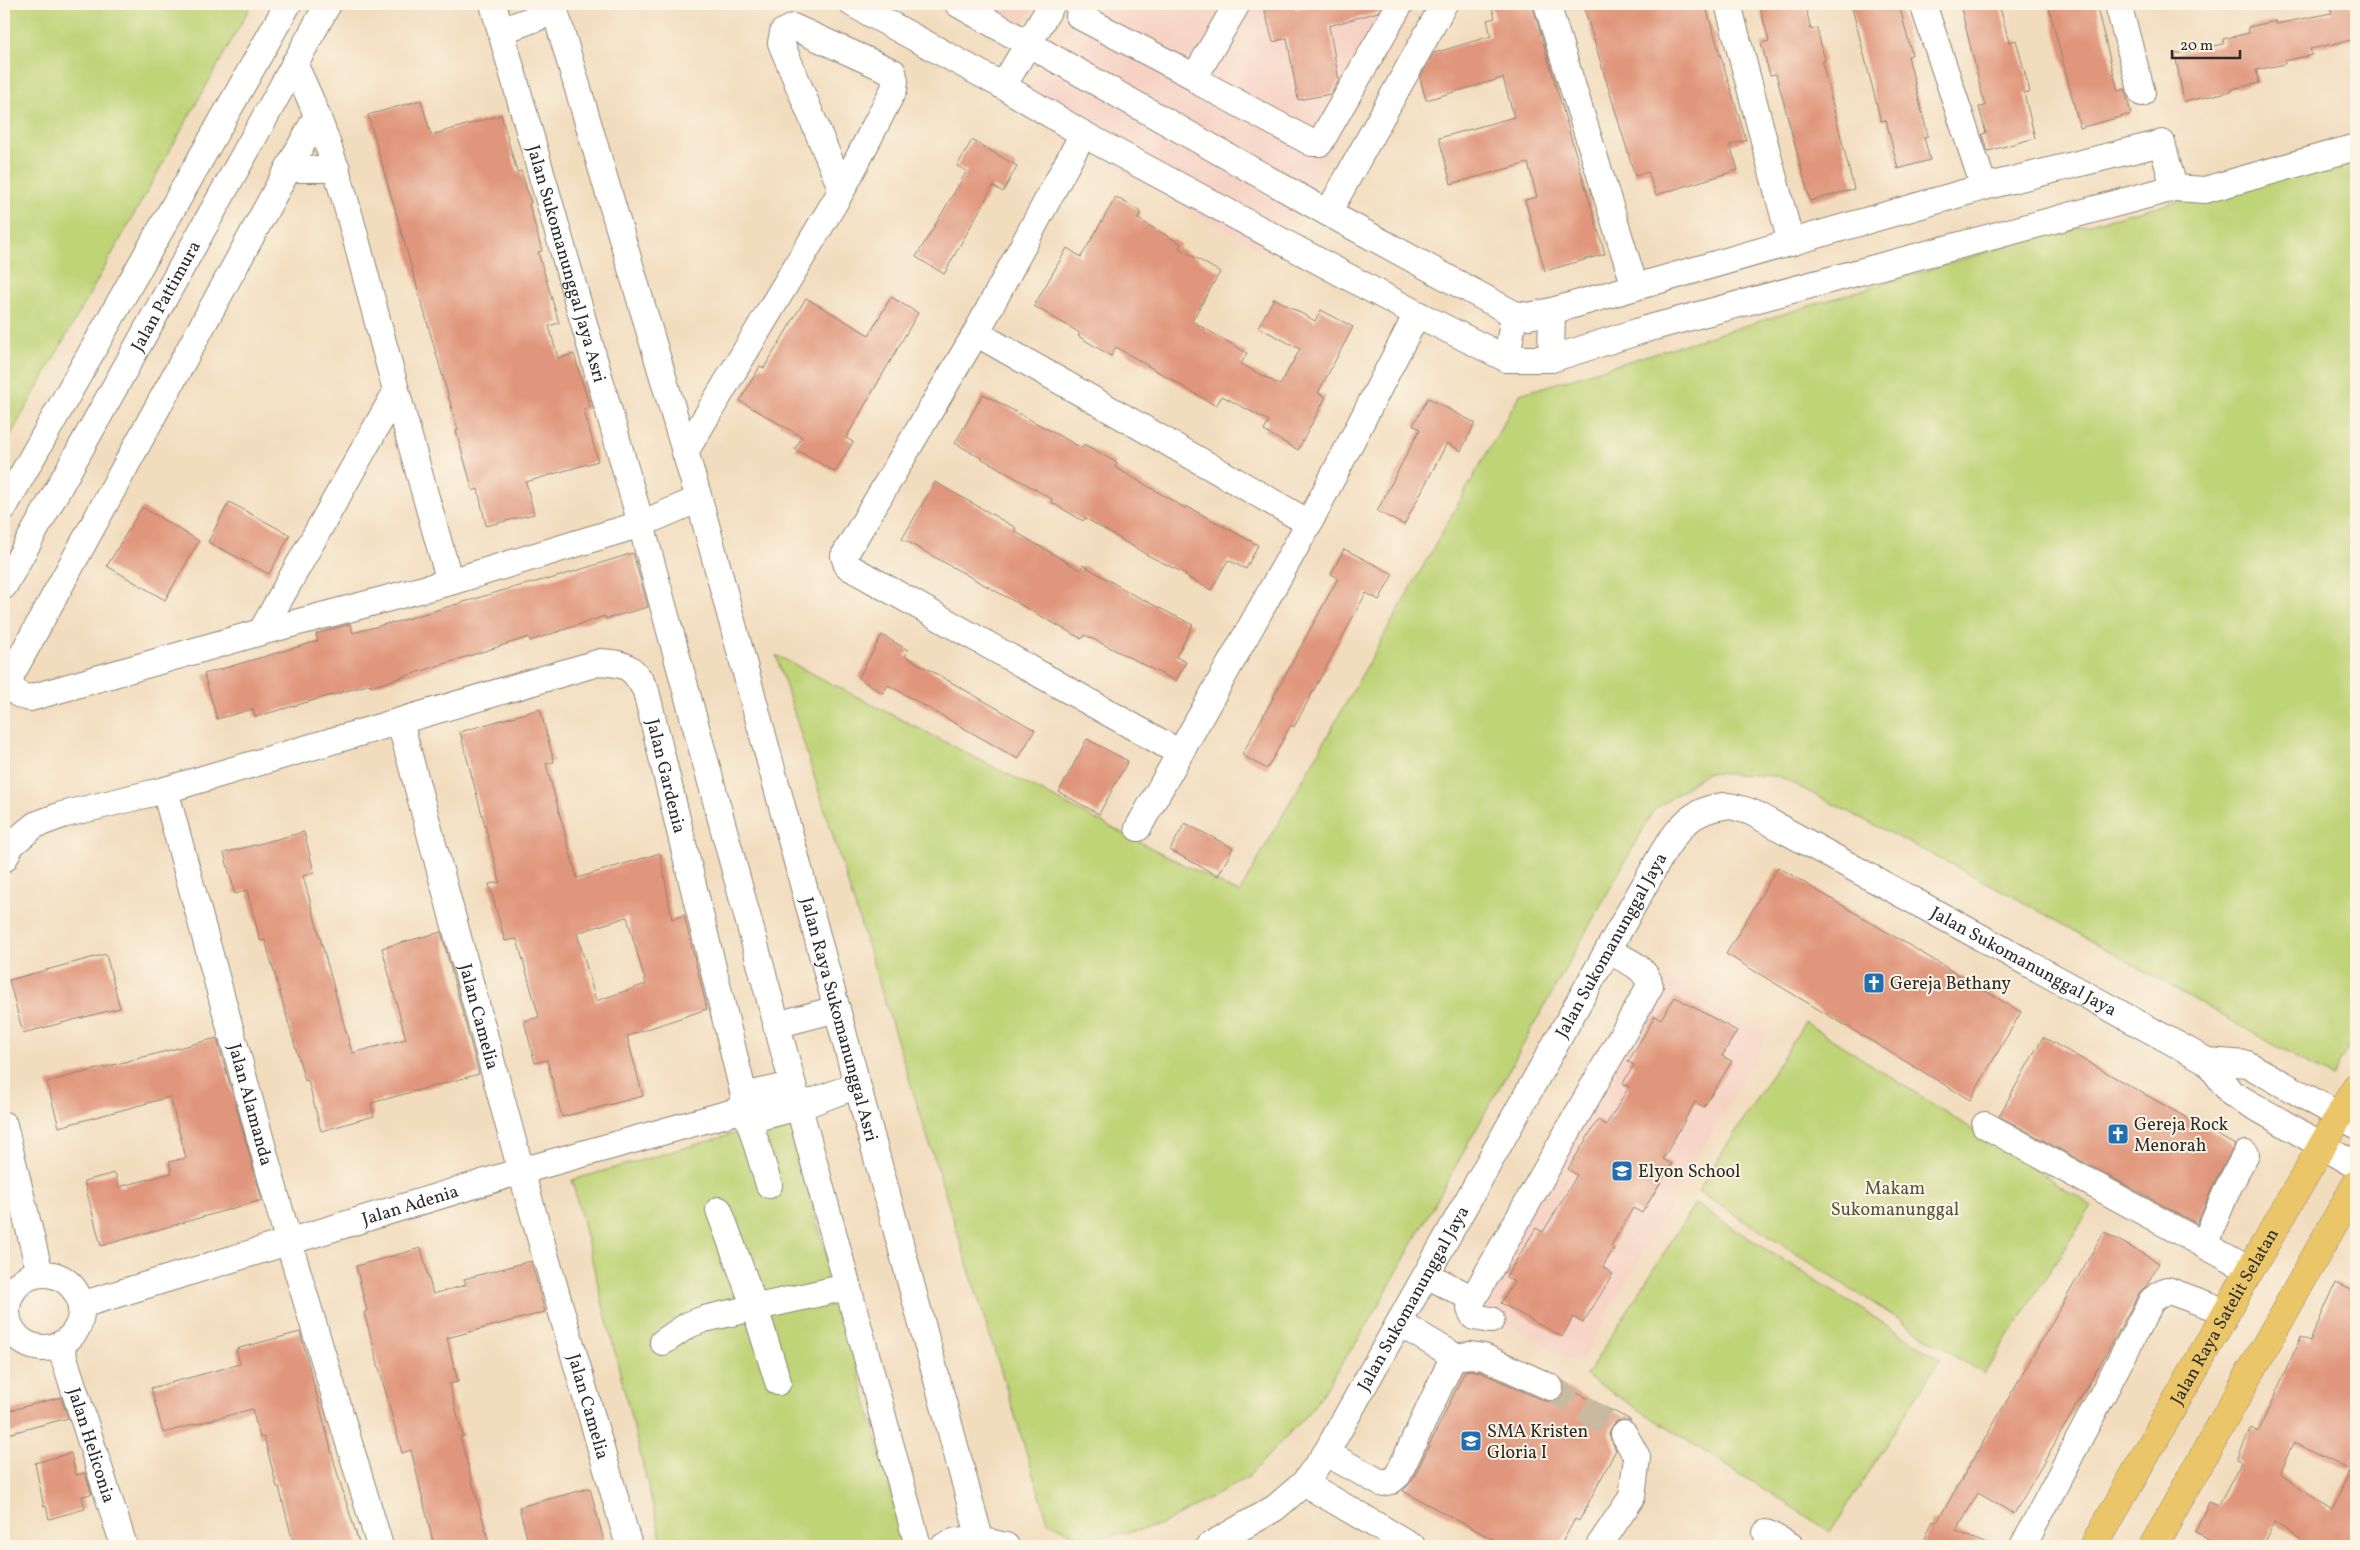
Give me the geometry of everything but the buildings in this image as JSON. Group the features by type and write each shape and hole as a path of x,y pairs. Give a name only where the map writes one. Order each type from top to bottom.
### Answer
{"main road":[{"name":"Jalan Raya Satelit Selatan","path":"2094,1546 2250,1270 2323,1146 2348,1121 2356,1087"},
{"path":"2153,1546 2356,1184"}],"street":[{"name":"Jalan Pattimura","path":"4,507 288,4"},
{"name":"Jalan Pattimura","path":"4,586 328,4"},
{"name":"Jalan Sukomanunggal Jaya Asri","path":"493,4 641,524"},
{"path":"853,4 1003,86 1083,134 1417,314 1507,359 1551,359 1646,329 2174,188 2205,190 2356,147"},
{"path":"958,4 1328,213 1514,314 1529,316 1552,311 1984,187 2162,142 2174,188"},
{"path":"1003,86 1052,4"},
{"path":"1083,4 1079,16 1196,78 1209,88 1312,143 1320,143 1400,4"},
{"path":"1196,78 1197,72 1237,4"},
{"path":"1328,213 1444,4"},
{"path":"1547,4 1635,287"},
{"path":"1728,4 1791,243"},
{"path":"1923,4 1984,187"},
{"path":"2118,4 2142,93"},
{"path":"318,116 9,678 13,690 21,696 30,698 261,632 450,582 641,524 699,499 554,7 501,31"},
{"path":"685,452 842,190 894,89 893,72 793,27 783,32 781,43 842,190"},
{"path":"294,64 318,116 337,169 396,392 450,582"},
{"path":"1083,134 976,334 844,556 847,565 1180,753"},
{"path":"288,169 337,169"},
{"path":"1551,359 1552,311"},
{"path":"1138,828 1309,523 1417,314"},
{"path":"1507,359 1514,314"},
{"path":"976,334 1309,523"},
{"path":"261,632 396,392"},
{"name":"Jalan Raya Sukomanunggal Asri","path":"699,499 980,1539"},
{"path":"641,524 918,1546"},
{"name":"Jalan Gardenia","path":"400,722 601,662 621,663 636,672 646,691 744,1109 769,1185"},
{"path":"4,859 12,844 35,825 62,815 165,790 400,722"},
{"name":"Jalan Camelia","path":"400,722 520,1171 629,1546"},
{"name":"Jalan Alamanda","path":"165,790 288,1240 380,1546"},
{"name":"Jalan Sukomanunggal Jaya","path":"1209,1546 1275,1508 1304,1483 1326,1453 1676,831 1694,814 1725,806 1751,812 2207,1061 2247,1064 2348,1121"},
{"path":"1491,1320 1474,1317 1471,1314 1473,1299 1650,986 1648,976 1642,969 1608,951"},
{"path":"776,1025 837,1009"},
{"name":"Jalan Sukomanunggal Jaya","path":"2207,1061 2231,1093 2356,1165"},
{"name":"Jalan Adenia","path":"81,1304 520,1171 744,1109 796,1096 857,1085"},
{"path":"1985,1125 2250,1270"},
{"path":"4,1126 40,1274"},
{"path":"2204,1245 2228,1188 2246,1154"},
{"path":"719,1210 755,1308 778,1382"},
{"path":"40,1274 64,1279 73,1288 81,1304 79,1325 71,1337 60,1345 48,1349 35,1348 18,1338 6,1323 10,1296 17,1286 27,1278 40,1274"},
{"path":"1426,1275 1473,1299"},
{"path":"663,1342 688,1325 848,1287"},
{"path":"2023,1546 2152,1300 2167,1290 2227,1312"},
{"path":"1326,1453 1381,1483 1391,1481 1398,1475 1450,1364 1451,1358 1448,1352 1399,1323"},
{"name":"Jalan Heliconia","path":"60,1345 124,1546"},
{"path":"1451,1358 1471,1355 1484,1357 1550,1387"},
{"path":"1599,1546 1632,1497 1638,1457 1624,1434"},
{"path":"1304,1483 1412,1546"},
{"path":"1766,1533 1791,1546"},
{"path":"944,1546 949,1543 980,1539 1006,1546"}],"shaded area":[{"path":"974,4 1034,4 1019,30"},
{"path":"1075,4 1417,4 1271,255 1014,111"},
{"name":"Elyon School","path":"1664,976 1768,1035 1579,1365 1476,1306"}],"green space":[{"path":"4,4 252,4 4,447"},
{"path":"2356,155 2356,1031 2332,1078 2009,894 1778,776 1706,773 1653,811 1368,1324 1312,1409 1247,1478 1159,1526 1086,1541 1048,1521 776,655 1239,893 1520,394 2023,241"},
{"name":"Makam Sukomanunggal","path":"1805,1022 2092,1206 1984,1374 1698,1191"},
{"path":"789,1118 901,1528 899,1546 663,1546 572,1180"},
{"path":"1695,1204 1940,1359 1831,1532 1586,1376"}],"tunnel":[{"path":"1550,1387 1624,1434"}],"place":[{"name":"Gereja Bethany","path":"1874,983"},
{"name":"Gereja Rock Menorah","path":"2118,1134"},
{"name":"Elyon School","path":"1622,1171"},
{"name":"SMA Kristen Gloria I","path":"1471,1441"}]}
